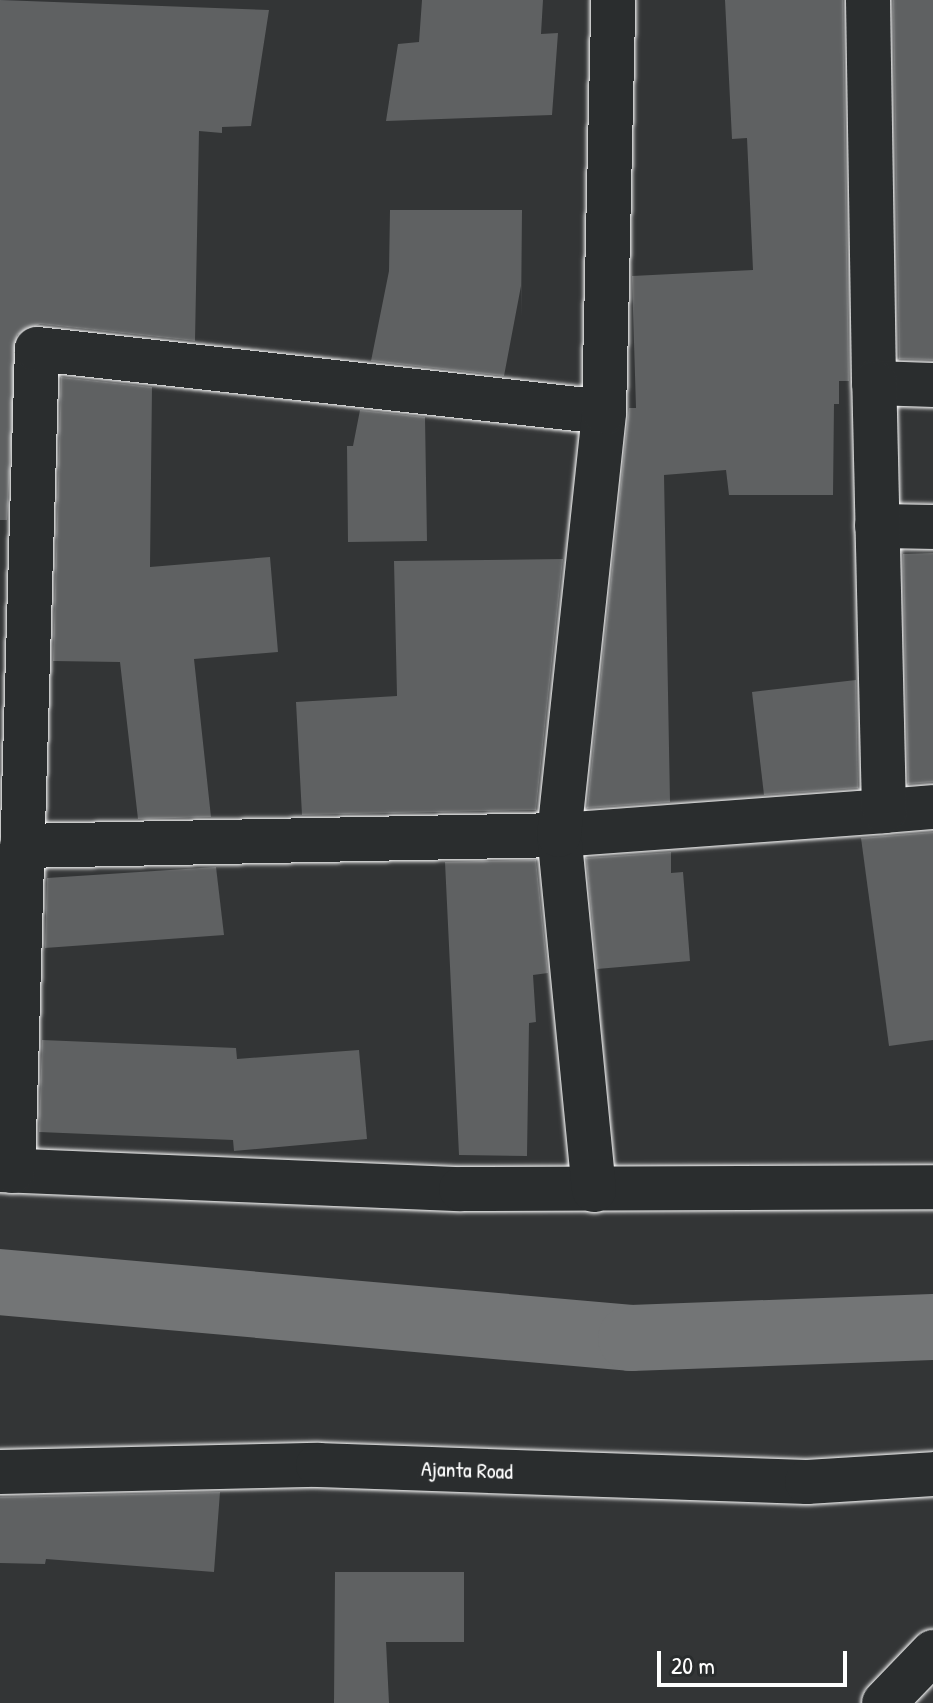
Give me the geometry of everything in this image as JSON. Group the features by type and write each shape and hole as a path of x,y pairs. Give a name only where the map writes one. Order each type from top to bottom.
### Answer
{"street":[{"path":"594,1190 559,835 604,412 613,0"},
{"path":"868,0 884,811"},
{"path":"604,412 19,349 22,846 6,1171 594,1190 933,1187"},
{"path":"874,383 933,385"},
{"path":"877,526 933,527"},
{"path":"22,846 559,835 933,807"},
{"name":"Ajanta Road","path":"0,1472 318,1465 807,1482 933,1474"},
{"path":"884,1703 933,1652"}],"building":[{"path":"0,0 269,10 251,126 222,127 222,133 199,131 195,341 40,324 17,335 7,520 0,520"},
{"path":"422,0 543,0 541,34 558,33 552,115 386,121 398,44 419,42"},
{"path":"725,0 843,0 849,381 839,381 839,404 834,404 833,495 729,495 726,470 664,475 670,802 587,808 629,408 636,408 632,276 753,270 747,138 732,139"},
{"path":"893,0 933,0 933,360 899,359"},
{"path":"390,210 522,210 521,320 521,286 504,376 371,361 389,271"},
{"path":"61,377 152,387 150,567 270,557 278,652 194,659 211,817 138,819 120,662 53,661"},
{"path":"360,410 425,417 427,541 348,542 347,446 353,446"},
{"path":"933,553 933,782 908,784 903,554"},
{"path":"563,559 536,810 302,815 296,702 397,696 394,561"},
{"path":"856,680 858,788 764,795 752,692"},
{"path":"933,832 933,1040 889,1046 861,838"},
{"path":"671,852 671,873 683,872 690,961 597,969 586,858"},
{"path":"536,860 548,973 533,975 536,1022 529,1023 527,1156 459,1155 445,862"},
{"path":"216,867 224,935 45,948 47,878"},
{"path":"42,1040 236,1048 237,1059 359,1050 367,1139 234,1151 233,1140 39,1132"},
{"path":"220,1492 214,1572 46,1559 45,1564 0,1563 0,1497"},
{"path":"335,1572 464,1572 464,1642 386,1642 389,1703 334,1703"}],"waterway":[{"path":"0,1282 631,1338 933,1327"}]}
